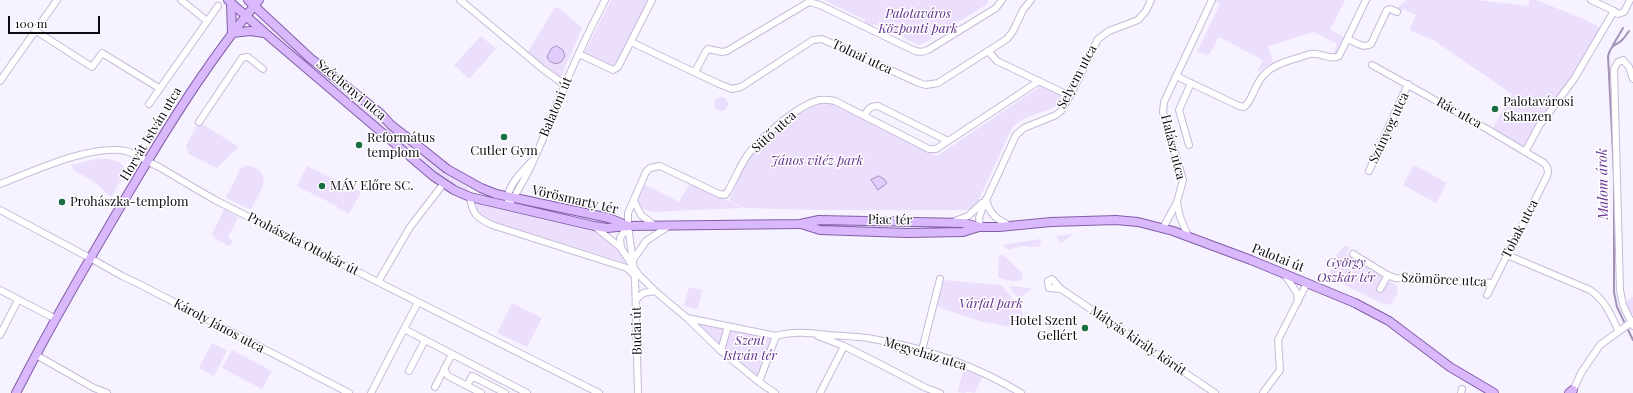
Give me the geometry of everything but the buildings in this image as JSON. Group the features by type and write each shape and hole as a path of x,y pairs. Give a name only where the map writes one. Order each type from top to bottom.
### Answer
{"main road":[{"name":"Széchenyi utca","path":"229,1 265,34 433,176 444,184 470,197 508,207"},
{"path":"229,1 232,33 250,31 265,34"},
{"name":"Széchenyi utca","path":"254,2 310,58 447,169 481,188 511,197"},
{"name":"Horvát István utca","path":"16,393 90,258 182,104 232,33 246,16 254,2"},
{"name":"Vörösmarty tér","path":"511,197 609,218 628,226"},
{"name":"Vörösmarty tér","path":"508,207 594,226 608,228 628,226"},
{"name":"Piac tér","path":"628,226 800,224 819,220 949,222 963,223 980,227"},
{"name":"Palotai út","path":"1028,224 1116,220 1138,222 1188,236 1284,273 1376,313 1450,367 1494,393"},
{"name":"Piac tér","path":"800,224 820,230 907,233 963,232 980,227 1028,224"}],"street":[{"path":"0,81 57,0"},
{"path":"181,0 207,21"},
{"path":"460,0 544,70 565,85"},
{"name":"Balatoni út","path":"508,207 511,197 529,173 565,85 591,26 605,0"},
{"path":"579,54 613,70 618,67 652,0"},
{"path":"695,72 708,49 722,52 727,51 809,2 820,5 915,51 921,52 928,50 996,8 1002,0"},
{"name":"Tolnai utca","path":"631,42 726,87 741,87 812,40 822,39 926,85 938,83 1009,36 1023,10 1032,0"},
{"name":"Selyem utca","path":"980,227 978,218 1016,134 1030,125 1058,113 1064,108 1098,39 1109,31 1138,20 1146,11 1151,0"},
{"name":"Halász utca","path":"1163,228 1177,202 1183,185 1183,175 1163,108 1165,98 1212,0"},
{"path":"1176,76 1244,107 1248,104 1259,80 1269,69 1316,53 1336,58 1341,53 1366,0"},
{"path":"1591,0 1618,14 1624,12 1630,0"},
{"path":"149,104 218,6"},
{"path":"1348,39 1363,46 1368,46 1371,44 1387,10 1390,9 1396,12"},
{"path":"1525,152 1539,126 1574,79 1614,11"},
{"path":"36,30 92,67 102,53 159,88"},
{"path":"988,51 996,61 1070,96"},
{"path":"199,122 242,58 248,57 263,69"},
{"path":"1628,325 1620,290 1614,69 1620,60 1626,62 1633,79"},
{"name":"Rác utca","path":"1372,65 1408,84 1544,163"},
{"name":"Sütő utca","path":"628,226 628,213 646,172 655,166 666,168 719,194 726,194 746,158 755,147 788,117 814,101 821,99 835,101 929,149 936,149 1039,81"},
{"name":"Halász utca","path":"1189,145 1179,110 1190,82"},
{"name":"Szúnyog utca","path":"1369,171 1408,84"},
{"path":"864,116 868,108 878,106 948,141"},
{"name":"Prohászka Ottokár út","path":"0,184 59,162 102,150 126,152 148,161 217,201 599,393"},
{"name":"Tobak utca","path":"1487,294 1547,176 1548,169 1544,163"},
{"path":"378,282 410,227 444,184"},
{"path":"470,197 471,208 475,215 492,225 627,268 632,271 635,277"},
{"path":"986,199 989,210 994,216 998,220 1012,226"},
{"name":"Selyem utca","path":"949,222 968,216 986,199"},
{"path":"634,201 641,215 654,225"},
{"path":"1177,202 1180,217 1188,236"},
{"name":"Károly János utca","path":"1,210 122,276 348,393"},
{"path":"634,260 646,241 669,225"},
{"name":"Budai út","path":"594,226 621,248 634,268"},
{"path":"621,248 620,238 628,226"},
{"name":"Budai út","path":"628,226 634,260 638,393"},
{"name":"Szömörce utca","path":"1353,254 1388,275 1396,278 1493,283"},
{"path":"1507,255 1593,292 1628,325"},
{"path":"634,268 655,291 687,318 721,351 758,382 775,393"},
{"path":"1284,273 1297,292 1298,302"},
{"path":"1380,290 1388,275"},
{"path":"922,350 940,279"},
{"path":"1263,393 1280,370 1281,364 1278,345 1282,333 1308,283"},
{"name":"Mátyás király körút","path":"1061,289 1215,393"},
{"path":"0,290 56,319"},
{"path":"636,301 643,293 655,291"},
{"path":"0,335 18,300"},
{"path":"371,393 418,302"},
{"path":"687,318 776,336 758,382"},
{"path":"1572,392 1587,364 1600,345 1628,325"},
{"path":"721,351 728,326"},
{"path":"404,329 527,393"},
{"name":"Megyeház utca","path":"776,336 798,332 873,339 922,350 977,370 1001,381 1021,393"},
{"path":"814,334 844,346 926,388 940,393"},
{"path":"408,372 425,340"},
{"path":"820,393 844,346"},
{"path":"435,387 452,354"},
{"path":"36,355 94,388 107,393"},
{"path":"444,369 448,376 482,393"},
{"path":"468,386 472,376 505,393"}],"green space":[{"path":"611,0 650,0 615,67 584,53"},
{"name":"Palotaváros Központi park","path":"824,0 989,0 986,5 919,45 874,24 871,30 864,25 865,20"},
{"path":"1214,0 1345,0 1330,30 1348,39 1341,53 1332,59 1337,44 1314,32 1268,46 1273,62 1257,72 1263,60 1219,37 1209,55 1197,52 1220,4"},
{"path":"1407,0 1477,0 1529,6 1529,0 1536,0 1584,19 1603,29 1525,152 1491,131 1512,94 1435,41 1409,30 1416,15 1403,9 1401,14 1393,11"},
{"path":"555,7 559,8 582,28 559,82 526,55"},
{"path":"257,17 286,43 408,141 441,170 468,188 467,190 443,177 420,161 256,21"},
{"path":"481,36 496,49 469,79 454,65"},
{"name":"János vitéz park","path":"1041,86 1061,95 1061,102 1017,123 1012,128 978,202 969,210 820,210 744,208 729,201 746,164 755,152 775,133 800,114 823,103 832,104 937,156"},
{"path":"721,97 726,99 728,104 726,109 721,111 716,109 714,104 716,99"},
{"path":"199,122 239,147 217,168 189,154 186,146"},
{"path":"96,159 109,159 117,161 126,170 111,198 96,183 75,171 71,165"},
{"path":"246,165 261,172 263,177 261,190 251,210 226,198 240,169"},
{"path":"1414,165 1447,183 1436,203 1403,185"},
{"name":"MÁV Előre SC.","path":"307,166 347,186 340,200 348,185 361,192 349,214 337,208 337,206 297,186"},
{"path":"690,183 742,208 651,212 642,208 640,205 639,196 644,184 679,202"},
{"path":"521,203 612,222 613,225 522,206"},
{"path":"477,204 587,228 598,233 609,241 626,261 624,262 495,222 480,215 474,207"},
{"path":"224,209 238,217 228,238 233,241 229,246 216,239 212,234"},
{"path":"1074,234 1061,243 1056,236"},
{"path":"1040,239 1040,246 1036,247 1021,246 1009,250 1003,245"},
{"name":"György Oszkár tér","path":"1345,246 1350,247 1346,254 1397,286 1398,292 1392,303 1387,305 1381,303 1331,278 1330,270 1334,260"},
{"path":"999,255 1003,255 1023,274 1022,280 1010,281 998,277"},
{"name":"Várfal park","path":"943,280 1001,285 1013,298 1020,309 1023,315 1024,326 1013,325 1012,327 983,322 941,308 937,305"},
{"path":"1009,286 1031,289 1021,297 1020,295 1017,297"},
{"path":"689,287 702,290 698,309 684,306"},
{"path":"1633,297 1633,315 1625,302"},
{"path":"512,303 542,318 527,347 497,333"},
{"name":"Szent István tér","path":"695,323 774,336 758,376"},
{"path":"212,343 227,351 214,376 199,368"},
{"path":"232,350 272,371 262,389 222,368"},
{"path":"964,367 983,375 975,393 966,391 965,393 958,392"}],"shaded area":[{"path":"557,46 563,50 565,56 561,62 555,63 549,61 547,57 551,49"},
{"path":"879,176 887,183 878,190 871,180"}],"waterway":[{"path":"1613,45 1623,28"},
{"name":"Malom árok","path":"1629,31 1621,41 1611,49 1608,56 1614,174 1614,292 1617,307 1633,340"}],"place":[{"name":"Palotavárosi Skanzen","path":"1495,109"},
{"name":"Cutler Gym","path":"504,137"},
{"name":"Református templom","path":"359,145"},
{"name":"MÁV Előre SC.","path":"322,186"},
{"name":"Prohászka-templom","path":"62,202"},
{"name":"Hotel Szent Gellért","path":"1085,328"}]}
